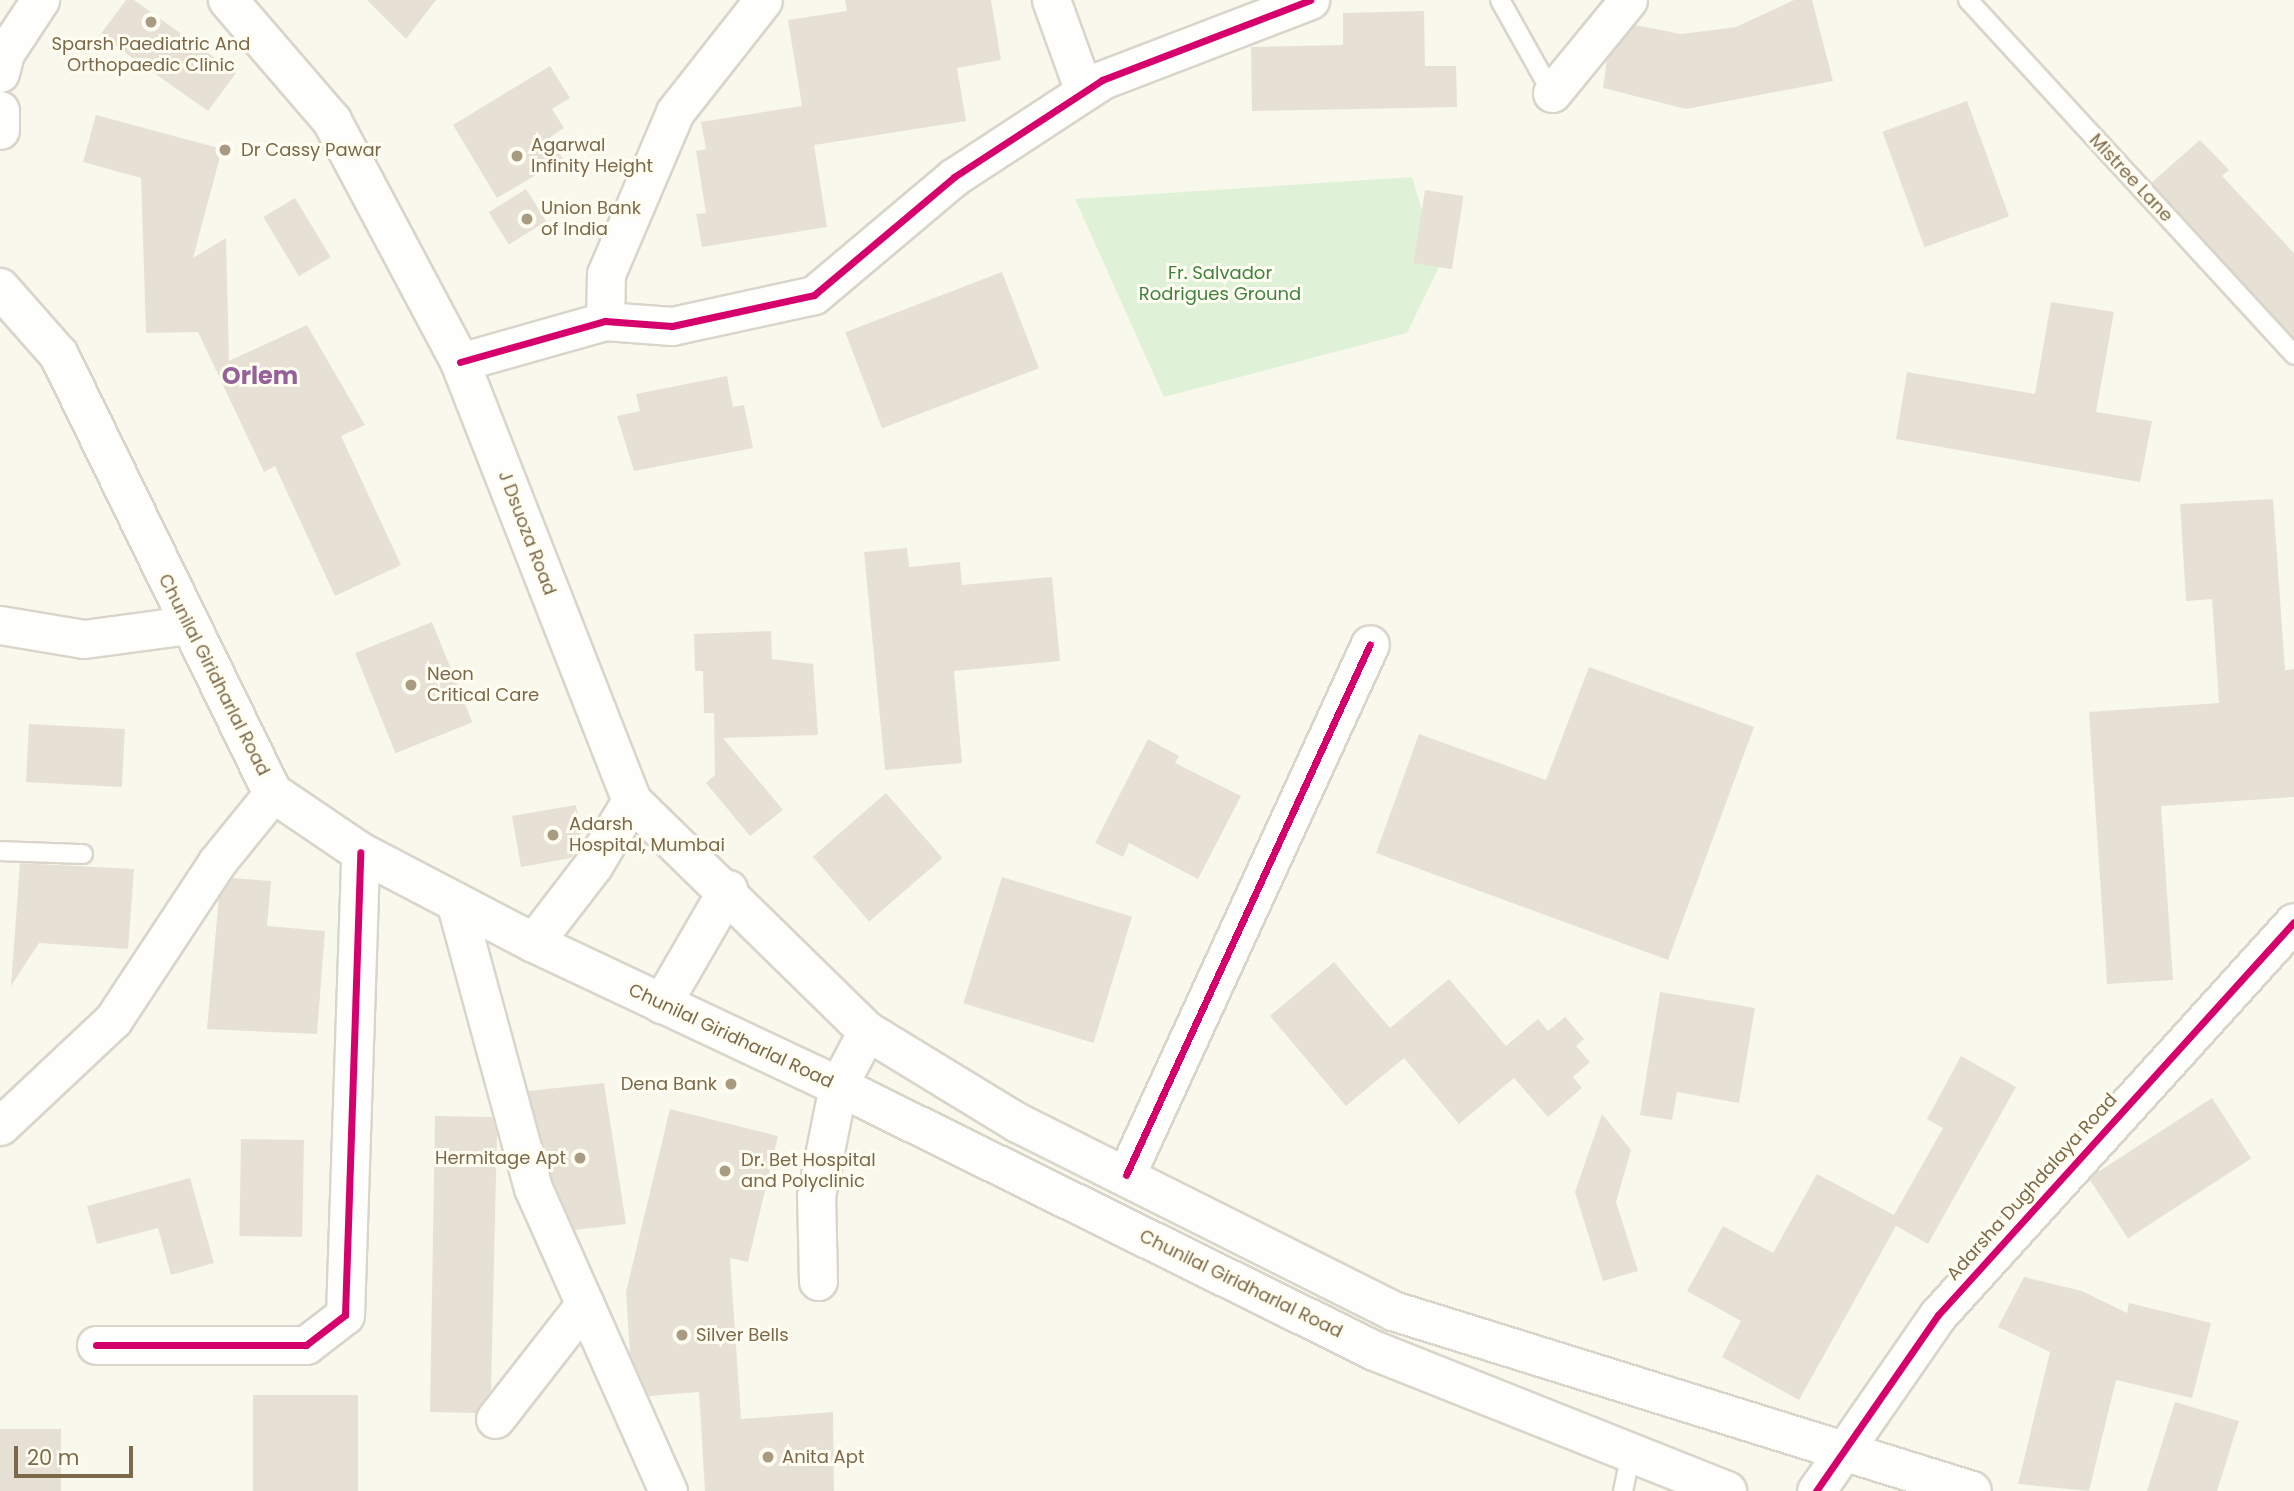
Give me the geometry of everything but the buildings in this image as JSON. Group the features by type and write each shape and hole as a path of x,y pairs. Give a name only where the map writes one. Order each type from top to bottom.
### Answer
{"main road":[{"name":"J Dsuoza Road","path":"228,0 332,121 460,362 632,801 728,890 867,1031"},
{"name":"Chunilal Giridharlal Road","path":"0,288 59,355 187,625 273,793 360,852 534,943 838,1086 1376,1351 1727,1491"},
{"path":"534,943 594,865 632,801"},
{"path":"662,1004 728,890"},
{"path":"867,1031 1018,1122 1393,1311 1972,1491"}],"street":[{"path":"0,73 5,52 40,0"},
{"path":"605,321 606,274 675,112 763,0"},
{"path":"1051,0 1084,91"},
{"path":"460,362 605,321 671,326 814,295 945,184 1084,91 1310,0"},
{"path":"1552,93 1628,0"},
{"path":"0,110 0,130"},
{"path":"0,625 84,639 187,625"},
{"path":"1126,1175 1370,645"},
{"path":"0,1126 113,1020 217,862 273,793"},
{"path":"96,1345 306,1345 345,1315 360,852"},
{"path":"455,901 533,1188 668,1491"},
{"name":"Adarsha Dughdalaya Road","path":"1816,1491 1840,1452 1938,1315 2294,922"},
{"path":"818,1281 816,1196 838,1086 867,1031"},
{"path":"495,1419 584,1304"}],"lane":[{"path":"1500,0 1552,93"},
{"name":"Mistree Lane","path":"1968,0 2294,355"},
{"path":"0,851 83,854"},
{"path":"1623,1491 1632,1453"}],"green space":[{"name":"Fr. Salvador Rodrigues Ground","path":"1412,177 1439,267 1407,333 1164,397 1075,199"}],"cycle path":[{"path":"460,362 605,321 672,326 814,295 954,177 1102,80 1310,0"},
{"path":"1126,1175 1370,644"},
{"path":"96,1345 306,1345 345,1315 360,852"},
{"path":"1816,1491 1938,1315 2294,922"}],"place":[{"name":"Sparsh Paediatric And Orthopaedic Clinic","path":"151,22"},
{"name":"Dr Cassy Pawar","path":"225,150"},
{"name":"Agarwal Infinity Height","path":"517,156"},
{"name":"Union Bank of India","path":"527,219"},
{"name":"Neon Critical Care","path":"411,685"},
{"name":"Adarsh Hospital, Mumbai","path":"553,835"},
{"name":"Dena Bank","path":"731,1084"},
{"name":"Hermitage Apt","path":"580,1158"},
{"name":"Dr. Bet Hospital and Polyclinic","path":"725,1171"},
{"name":"Silver Bells","path":"682,1335"},
{"name":"Anita Apt","path":"768,1457"}],"district":[{"name":"Orlem","path":"260,376"}]}
